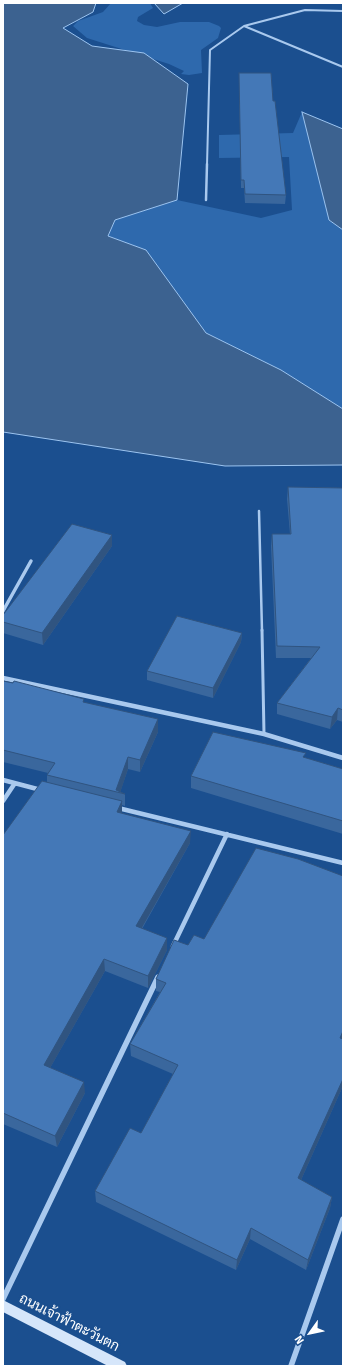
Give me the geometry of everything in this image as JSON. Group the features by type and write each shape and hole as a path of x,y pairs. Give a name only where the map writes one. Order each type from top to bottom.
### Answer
{"main road":[{"name":"ถนนเจ้าฟ้าตะวันตก","path":"3,1306 121,1366"}],"street":[{"path":"206,200 210,50 244,26 305,10 343,11"},
{"path":"244,26 343,67"},
{"path":"3,611 31,561"},
{"path":"3,678 264,734 343,758"},
{"path":"3,780 45,791"},
{"path":"3,801 15,783"},
{"path":"113,807 343,863"},
{"path":"172,948 227,834"},
{"path":"3,1299 161,970"},
{"path":"291,1366 343,1219"}],"lane":[{"path":"260,510 264,734"}],"shaded area":[{"path":"3,3 96,3 93,12 63,28 92,46 144,53 188,84 177,200 115,220 108,236 146,250 206,333 281,370 343,409 343,465 225,466 3,432"},
{"path":"111,3 150,3 153,8 138,17 137,21 144,25 157,27 180,22 209,22 219,26 221,28 218,38 201,50 202,73 189,75 181,74 184,71 169,64 87,38 73,26 78,21 103,12"},
{"path":"154,3 183,3 164,14"},
{"path":"302,112 329,220 343,230 343,409 281,370 206,333 146,250 108,236 115,220 177,200 261,218 292,210 289,157 219,158 219,135 293,133"},
{"path":"302,112 343,129 343,230 329,220"}],"building":[{"path":"239,73 271,73 273,101 275,101 286,195 245,194 244,180 241,180"},
{"path":"288,487 343,488 343,710 338,708 332,717 277,703 320,647 277,646 272,534 291,534"},
{"path":"72,524 112,535 42,633 3,622 3,615"},
{"path":"177,616 242,633 213,688 147,671"},
{"path":"3,681 13,683 14,681 84,699 83,702 158,719 140,760 128,757 116,790 125,794 47,775 55,763 3,750"},
{"path":"213,732 306,753 303,757 343,769 343,821 191,776"},
{"path":"42,781 122,801 117,812 191,831 136,926 167,938 148,976 104,959 44,1065 84,1082 55,1136 3,1113 3,835"},
{"path":"256,848 298,859 343,876 343,1031 340,1038 343,1039 343,1079 298,1178 332,1197 308,1260 251,1228 237,1260 95,1191 130,1128 141,1133 178,1065 130,1044 166,983 156,979 174,940 188,945 194,935 204,939"}]}
